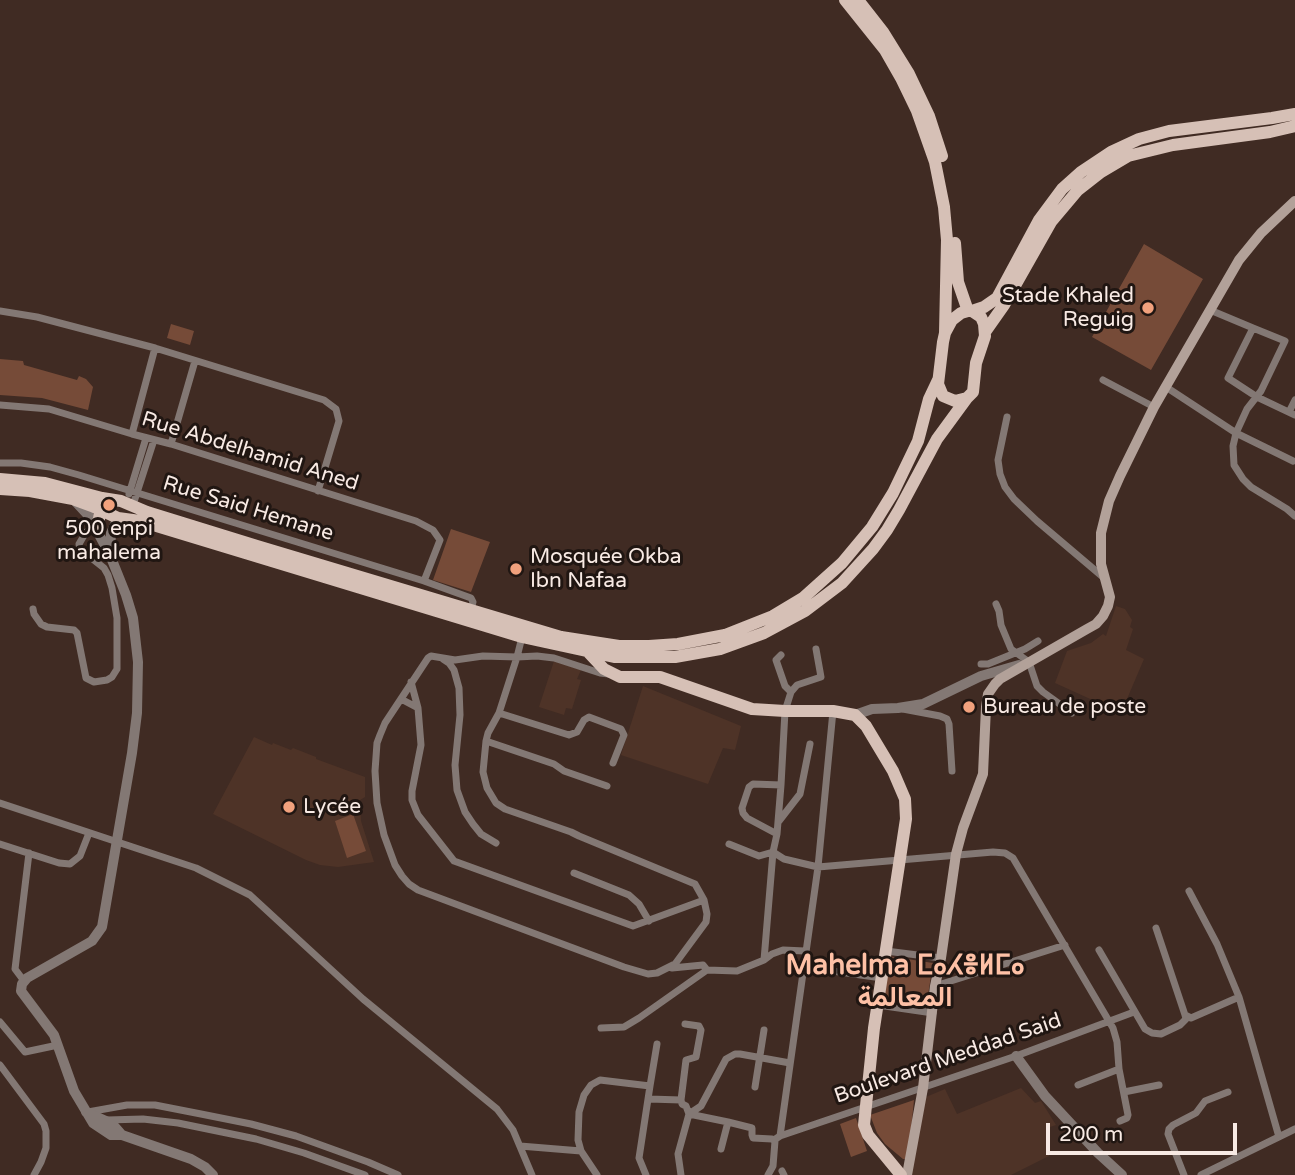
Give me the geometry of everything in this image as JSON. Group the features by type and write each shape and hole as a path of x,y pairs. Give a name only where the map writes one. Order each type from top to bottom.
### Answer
{"main road":[{"path":"845,0 884,50 917,111 940,179 960,290 970,311 981,317 985,332"},
{"path":"0,489 30,491 103,504 133,503 245,542 578,641 663,646 707,640 757,623 788,607 830,575 880,516 918,441 928,403 938,380 945,333 952,247 947,174 929,116 916,88 896,52 858,0"},
{"path":"945,333 955,317 989,304 1000,293 1046,209 1071,180 1098,160 1125,145 1154,134 1295,114"},
{"path":"937,439 975,388 976,363 985,332 1004,305 1051,222 1078,190 1128,156 1173,145 1295,126"},
{"path":"904,1175 923,1088 935,986 956,854 983,774 988,694 999,680 1087,629 1106,611 1110,597 1104,578 1100,540 1109,501 1154,407 1240,260 1261,233 1295,201"},
{"path":"960,290 969,298 980,301 991,299 1000,293"},
{"path":"938,380 941,392 947,398 955,401 967,398"},
{"path":"133,503 140,521 522,637 614,657 675,657 720,649 764,633 805,611 842,583 873,549 899,510 937,439 949,408 946,402 939,398 928,403"},
{"path":"0,479 45,483 103,504 118,518 133,503"},
{"path":"95,527 103,504"},
{"path":"578,641 604,670 617,676 660,677 752,709 833,711 855,715 866,726 893,771 905,799 906,819 864,1107 864,1125 868,1135 904,1175"},
{"path":"614,657 611,668 617,676"}],"street":[{"path":"1210,310 1285,341 1261,391 1247,410 1237,433 1233,457 1237,471 1251,487 1295,516"},
{"path":"0,311 37,317 155,348 324,400 336,409 339,421 318,491"},
{"path":"1253,328 1228,377 1257,397 1292,414 1295,400"},
{"path":"132,434 155,348"},
{"path":"171,444 195,360"},
{"path":"1103,380 1154,407"},
{"path":"1166,387 1237,433 1293,461"},
{"name":"Rue Abdelhamid Aned","path":"0,405 49,409 171,444 416,521 433,530 440,540 424,581"},
{"path":"1006,417 998,460 1005,487 1037,521 1104,578"},
{"path":"133,503 150,439"},
{"name":"Rue Said Hemane","path":"0,463 50,467 133,503 424,581 471,598 471,610"},
{"path":"73,499 85,511 110,555 133,618 138,662 134,732 103,922 99,932 86,945 24,981 21,987 23,995 52,1032 74,1091 93,1124 111,1135 122,1135 191,1159 214,1175"},
{"path":"110,555 110,537 118,518"},
{"path":"33,609 41,624 74,630 77,633 86,678 94,682 107,680 115,674 117,618 110,580 104,568 80,549 79,544 86,532 95,527"},
{"path":"996,604 1008,642 1016,653 1029,662 1037,686 1072,713"},
{"path":"522,637 517,657 499,713 486,741 483,762 487,788 496,803 505,809 572,832 690,881 698,888 707,914 704,927 680,958 657,973 648,974 624,967 427,894 409,884 396,865 384,835 377,803 377,743 385,723 431,656 455,660 483,656 517,657 537,656 554,658 617,676"},
{"path":"981,664 1016,653 1038,641"},
{"path":"764,960 772,852 779,821 785,711 791,692 797,685 821,677 816,649"},
{"path":"781,655 776,660 785,686 791,692"},
{"path":"442,658 454,670 459,688 460,715 455,765 457,790 473,824 481,834 496,843"},
{"path":"855,715 872,709 923,705 981,676 1029,662"},
{"path":"411,682 418,708 421,745 412,800 418,816 450,857 461,864 626,925 633,926 649,921 704,900"},
{"path":"401,699 418,708"},
{"path":"898,708 947,719 952,771"},
{"path":"768,1175 773,1166 804,967 818,867 833,711"},
{"path":"499,713 569,735 577,732 584,720 589,718 621,729 624,735 613,763"},
{"path":"486,741 554,764 564,771 607,786"},
{"path":"779,821 800,794 810,744"},
{"path":"777,834 747,818 742,808 749,787 753,784 781,785"},
{"path":"0,803 196,869 250,895 349,987 497,1108 513,1130 532,1175"},
{"path":"0,844 69,864 80,856 89,833"},
{"path":"729,844 759,856 772,852 785,859 818,867 993,852 1005,853 1013,858 1113,1027 1128,1115 1120,1121"},
{"path":"24,981 15,969 29,853"},
{"path":"574,873 628,895 639,904 649,921"},
{"path":"1189,891 1217,944 1239,997 1279,1137"},
{"path":"1099,950 1145,1029 1161,1034 1186,1019 1156,928"},
{"path":"935,986 1065,945"},
{"path":"601,1028 624,1027 707,970 737,971 783,950 805,951"},
{"path":"886,951 941,958"},
{"path":"668,968 703,965 707,970"},
{"path":"804,967 882,978"},
{"path":"1185,1016 1191,1018 1239,997"},
{"path":"878,1006 933,1013"},
{"name":"Boulevard Meddad Said","path":"777,1138 1016,1056 1134,1012"},
{"path":"0,1022 25,1052 58,1045"},
{"path":"681,1175 678,1154 689,1114 681,1100 686,1060 696,1057 701,1030 699,1026 685,1024"},
{"path":"755,1087 764,1030"},
{"path":"646,1175 639,1158 657,1044"},
{"path":"689,1114 701,1106 730,1055 740,1054 790,1063"},
{"path":"1016,1056 1041,1089 1098,1153 1122,1175"},
{"path":"0,1065 44,1124 46,1148 34,1175"},
{"path":"1078,1085 1119,1069"},
{"path":"597,1175 581,1151 578,1140 579,1112 584,1095 591,1085 600,1080 650,1086"},
{"path":"1124,1092 1159,1085"},
{"path":"1041,1089 1051,1095 1117,1165 1132,1175"},
{"path":"1184,1175 1168,1134 1169,1129 1196,1113 1205,1101 1228,1091"},
{"path":"649,1099 681,1100"},
{"path":"85,1112 127,1105 155,1105 251,1124 296,1136 398,1175"},
{"path":"85,1112 116,1127 122,1135"},
{"path":"689,1114 752,1128 753,1138 777,1138"},
{"path":"93,1124 143,1119 178,1123 256,1139 365,1175"},
{"path":"721,1149 728,1122"},
{"path":"1201,1175 1295,1129"},
{"path":"520,1146 581,1151"}],"shaded area":[{"name":"Stade Khaled Reguig","path":"1144,244 1203,279 1151,370 1092,337"},
{"path":"171,324 194,331 190,345 167,338"},
{"path":"0,359 23,361 24,365 77,380 79,376 86,379 93,387 88,410 42,398 0,395"},
{"path":"451,529 490,542 471,592 433,580"},
{"path":"1116,606 1125,609 1132,620 1130,627 1133,629 1126,650 1144,659 1121,713 1055,683 1067,651 1091,643 1103,634 1106,636"},
{"path":"554,661 581,670 577,679 581,680 572,709 566,708 564,715 539,707"},
{"path":"643,686 741,726 735,750 723,748 708,784 621,755"},
{"name":"Lycée","path":"254,737 272,745 273,743 291,750 293,748 365,777 365,797 360,800 361,821 374,862 338,867 320,865 213,814"},
{"path":"353,814 366,851 347,858 335,821"},
{"path":"888,956 933,963 926,1008 881,1002"},
{"path":"1021,1088 1035,1103 1041,1101 1056,1125 1050,1127 1049,1156 1011,1175 911,1175 926,1097 945,1089 957,1114"},
{"path":"914,1100 908,1159 903,1159 885,1144 870,1115"},
{"path":"856,1118 867,1151 851,1157 840,1124"}],"place":[{"name":"Stade Khaled Reguig","path":"1148,308"},
{"name":"500 enpi mahalema","path":"109,505"},
{"name":"Mosquée Okba Ibn Nafaa","path":"516,569"},
{"name":"Bureau de poste","path":"969,707"},
{"name":"Lycée","path":"289,807"}],"district":[{"name":"Mahelma ⵎⴰⵃⴻⵍⵎⴰ المعالمة","path":"905,983"}]}
